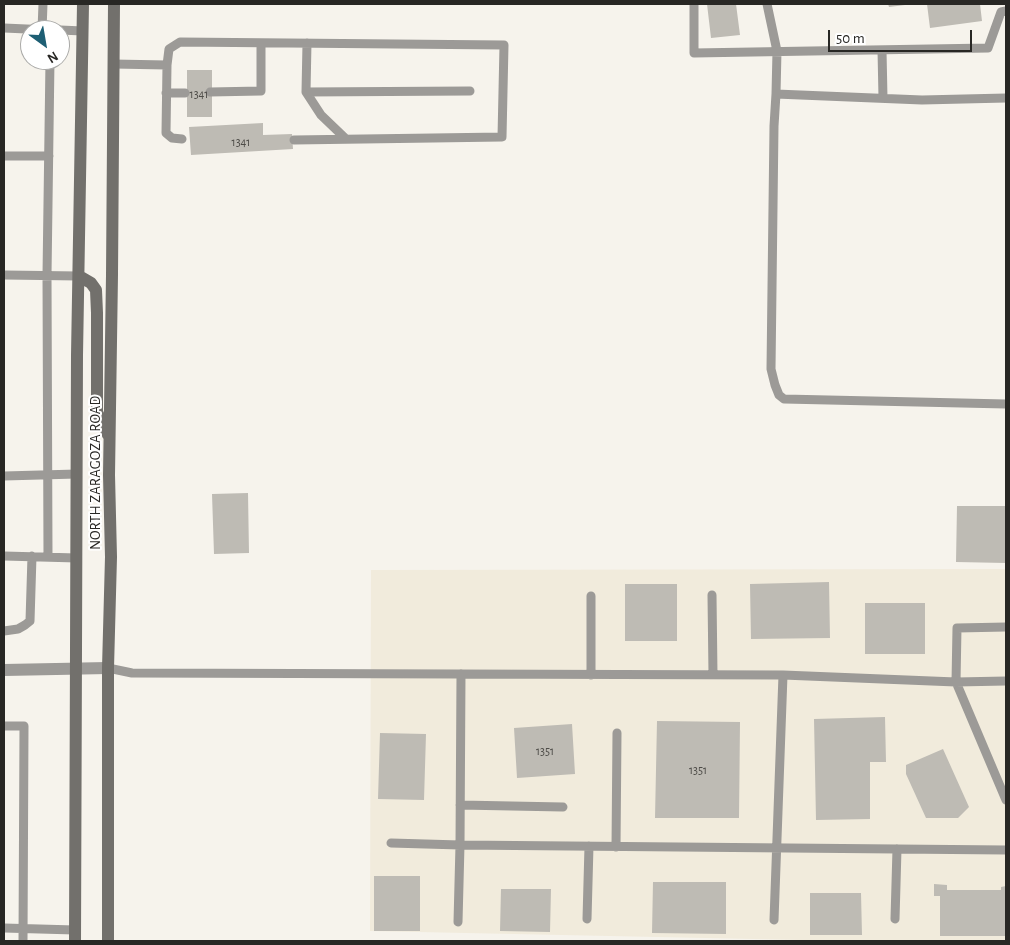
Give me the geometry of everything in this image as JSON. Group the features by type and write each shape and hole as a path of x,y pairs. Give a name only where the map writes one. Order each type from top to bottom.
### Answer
{"main road":[{"name":"NORTH ZARAGOZA ROAD","path":"75,936 77,474 83,4"},
{"name":"NORTH ZARAGOZA ROAD","path":"108,941 108,668 111,557 110,439 114,4"},
{"path":"79,276 91,283 96,290 97,412 110,439"}],"street":[{"path":"4,670 108,668"}],"lane":[{"path":"42,20 43,4"},
{"path":"694,4 694,52 988,48 1001,12 1006,11"},
{"path":"767,4 776,52 771,369 779,395 784,399 1006,404"},
{"path":"4,28 20,29"},
{"path":"70,30 83,30"},
{"path":"182,139 172,138 166,133 169,49 180,42 504,45 502,137 294,140"},
{"path":"210,92 261,91 261,43"},
{"path":"307,43 306,92 321,116 346,139"},
{"path":"882,50 883,98"},
{"path":"113,64 167,65"},
{"path":"48,557 47,275 50,70"},
{"path":"306,92 470,91"},
{"path":"166,93 185,93"},
{"path":"776,94 922,100 1006,98"},
{"path":"4,156 49,156"},
{"path":"4,275 79,276"},
{"path":"4,476 77,474"},
{"path":"4,556 77,558"},
{"path":"4,631 18,629 30,621 32,556"},
{"path":"712,595 713,675"},
{"path":"591,596 591,675"},
{"path":"1006,627 957,628 956,682 1006,800"},
{"path":"108,668 132,673 784,675 956,682 1006,682"},
{"path":"458,922 461,674"},
{"path":"774,920 784,675"},
{"path":"4,726 24,726 23,941"},
{"path":"616,847 617,733"},
{"path":"460,805 563,807"},
{"path":"391,843 1006,850"},
{"path":"587,919 588,846"},
{"path":"895,919 897,849"},
{"path":"4,928 23,928 75,936"}],"shaded area":[{"path":"1006,569 1006,941 849,941 370,931 371,570"}],"building":[{"path":"707,4 736,4 740,35 711,38"},
{"path":"888,4 905,4 905,5 889,7"},
{"path":"927,4 980,4 982,21 930,28"},
{"path":"187,70 212,70 212,117 187,117"},
{"path":"263,123 263,135 292,134 293,149 191,155 189,127"},
{"path":"248,493 249,553 214,554 212,494"},
{"path":"957,506 1006,506 1006,563 956,562"},
{"path":"829,582 830,638 751,639 750,584"},
{"path":"625,584 677,584 677,641 625,641"},
{"path":"865,603 925,603 925,654 865,654"},
{"path":"885,717 886,762 870,762 870,819 816,820 814,719"},
{"path":"657,721 740,722 739,818 655,818"},
{"path":"572,724 575,774 517,778 514,728"},
{"path":"380,733 426,734 424,800 378,799"},
{"path":"943,749 969,807 958,818 926,818 906,774 906,765"},
{"path":"374,876 420,876 420,931 374,931"},
{"path":"653,882 726,882 726,934 652,933"},
{"path":"934,884 947,885 947,890 1001,890 1001,887 1006,886 1006,936 940,936 940,896 934,896"},
{"path":"501,889 551,889 550,932 500,931"},
{"path":"810,893 861,893 862,935 810,935"}]}
